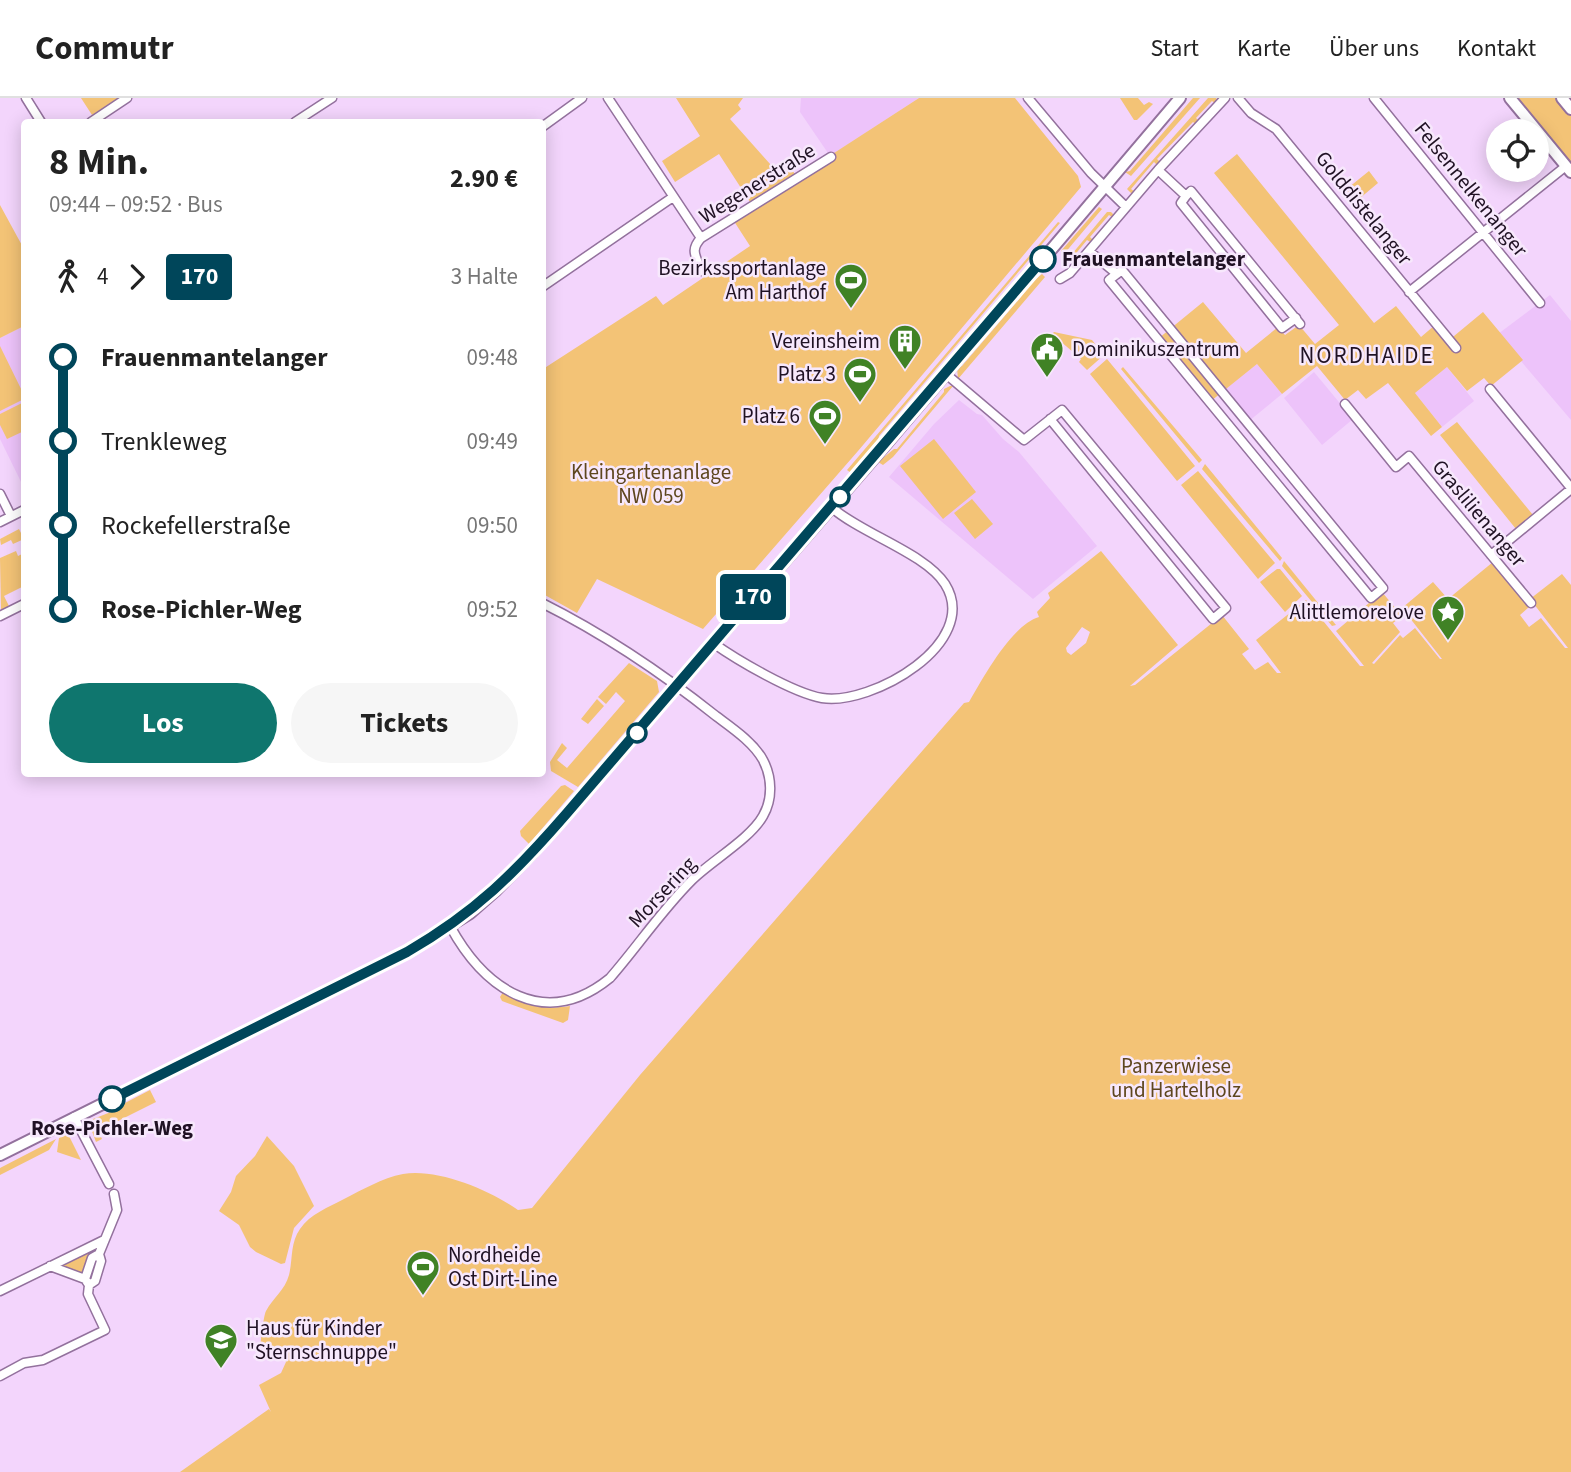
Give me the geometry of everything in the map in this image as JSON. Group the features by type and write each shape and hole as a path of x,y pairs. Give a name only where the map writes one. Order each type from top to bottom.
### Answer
{"main road":[{"path":"0,1155 365,974 450,926 495,891 524,862 946,374 1180,98"},
{"path":"1510,98 1568,169"},
{"path":"1562,98 1571,109"}],"street":[{"path":"26,98 39,119"},
{"path":"96,119 127,98"},
{"path":"300,119 332,98"},
{"path":"546,124 582,98"},
{"path":"608,98 701,238 695,245 694,252 701,271"},
{"path":"1028,98 1126,208"},
{"path":"1060,279 1070,273 1158,170 1225,98"},
{"name":"Golddistelanger","path":"1238,98 1251,113 1276,129 1456,348"},
{"name":"Felsennelkenanger","path":"1374,98 1540,303"},
{"name":"Wegenerstraße","path":"701,238 831,157"},
{"path":"1409,292 1568,169"},
{"path":"1158,170 1186,196"},
{"path":"1191,191 1298,321 1282,328 1181,203 1186,196 1191,191"},
{"path":"546,284 674,197"},
{"path":"1193,217 1205,207"},
{"path":"1089,251 1117,274"},
{"path":"1122,270 1383,588 1371,598 1109,280 1117,274 1122,270"},
{"path":"1152,332 1164,322"},
{"path":"1183,370 1196,360"},
{"path":"946,374 1024,440 1050,419 1062,410 1226,608 1213,619 1050,419"},
{"path":"1490,389 1571,488 1491,555"},
{"name":"Graslilienanger","path":"1345,404 1396,467 1409,456 1531,603"},
{"path":"1245,446 1258,435"},
{"path":"0,494 11,516"},
{"path":"713,643 732,657 804,693 833,699 878,689 911,670 927,656 940,640 952,612 949,592 944,582 923,562 854,524 831,506"},
{"path":"1133,520 1146,510"},
{"path":"0,522 21,511"},
{"path":"1324,542 1337,532"},
{"name":"Morsering","path":"450,926 478,964 513,993 547,1004 573,1000 610,978 693,879 752,829 763,816 770,794 762,759 735,731 632,654 546,605"},
{"path":"0,616 21,606"},
{"path":"74,1118 109,1184"},
{"path":"50,1266 87,1282 95,1282 101,1261 99,1254 117,1210 114,1194"},
{"path":"0,1291 106,1240"},
{"path":"0,1376 24,1363 43,1360 105,1330 88,1294 87,1282"}],"shaded area":[{"path":"801,98 919,98 830,156 800,112"},
{"path":"1550,295 1571,321 1571,420 1498,334"},
{"path":"21,328 21,482 0,439 0,338"},
{"path":"1257,364 1282,394 1249,421 1224,390"},
{"path":"1447,367 1474,401 1442,427 1415,393"},
{"path":"1314,372 1353,419 1322,445 1284,398"},
{"path":"959,400 982,415 1003,439 1019,452 1097,546 1033,599 889,477 934,424"}],"green space":[{"path":"81,98 117,98 118,99 92,115"},
{"name":"Kleingartenanlage NW 059","path":"676,98 743,98 738,105 741,109 730,119 779,174 790,167 797,177 919,98 1015,98 1078,176 1081,187 858,451 703,629 597,579 577,613 546,596 546,367 656,296 663,305 750,246 728,212 752,205 719,154 675,182 662,161 700,136"},
{"path":"1120,98 1138,98 1144,105 1149,102 1153,104 1134,120"},
{"path":"1193,98 1200,98 1131,176 1125,172 1130,171"},
{"path":"1208,98 1216,98 1219,102 1216,104 1212,101 1196,118 1200,122 1197,125 1193,122 1157,159 1161,163 1158,166 1154,162 1131,189 1135,192 1133,195 1127,189"},
{"path":"1516,98 1559,98 1571,113 1571,164 1549,138 1549,119 1534,119"},
{"path":"1237,154 1374,323 1396,306 1421,337 1435,325 1448,341 1483,312 1523,360 1491,386 1484,378 1467,391 1447,367 1415,393 1442,427 1431,436 1388,383 1366,399 1358,390 1345,400 1317,366 1282,394 1257,364 1211,401 1159,338 1203,302 1246,353 1278,327 1285,335 1299,325 1315,344 1339,325 1214,173"},
{"path":"1369,171 1378,183 1353,204 1343,192"},
{"path":"0,205 21,244 21,328 0,338"},
{"path":"1099,207 1102,209 1064,254 1061,251"},
{"path":"1107,212 1115,216 1113,218 1109,215 1090,237 1094,241 1092,243 1087,240 1064,268 1062,266"},
{"path":"1058,222 1060,223 879,436 878,441 851,473 847,470"},
{"path":"1042,274 1045,277 958,379 957,368 962,366 1020,298 1027,286"},
{"path":"1054,332 1092,340 1104,355 1087,370 1079,362 1081,359 1052,334"},
{"path":"0,346 21,389 21,400 0,411"},
{"path":"1107,359 1195,466 1177,481 1090,374"},
{"path":"1123,367 1202,460 1199,463 1121,369"},
{"path":"953,386 893,457 883,465 878,462 897,449 944,389"},
{"path":"21,404 21,432 7,439 0,425 0,414"},
{"path":"1457,422 1533,515 1516,529 1440,435"},
{"path":"934,439 976,492 943,519 900,466"},
{"path":"1205,464 1282,558 1280,561 1202,469"},
{"path":"1198,471 1275,563 1258,579 1181,485"},
{"path":"972,499 993,524 975,539 954,513"},
{"path":"19,529 21,533 21,540 13,544 11,540 1,545 0,539"},
{"path":"16,551 18,556 21,554 21,588 4,596 10,608 1,611 0,558"},
{"name":"Panzerwiese und Hartelholz","path":"1101,551 1178,645 1130,686 1135,685 1222,615 1249,649 1242,654 1255,670 1268,662 1277,673 1281,673 1256,640 1306,600 1360,666 1364,666 1336,631 1382,592 1402,616 1393,623 1400,632 1372,663 1374,664 1400,635 1403,638 1415,628 1442,659 1402,608 1433,582 1448,599 1493,562 1529,607 1520,615 1529,627 1541,618 1565,648 1568,648 1530,599 1562,574 1571,585 1571,1472 180,1472 269,1409 271,1412 259,1385 281,1373 286,1362 280,1352 268,1349 259,1353 264,1319 266,1311 287,1280 295,1240 304,1224 320,1211 372,1185 395,1176 417,1173 463,1182 518,1210 532,1208 640,1075 964,703 969,702 1009,641 1029,622 1039,617 1037,612 1050,598 1048,593","holes":["1082,627 1090,632 1086,643 1071,655 1067,652 1066,648"]},
{"path":"1284,561 1336,625 1332,626 1282,566"},
{"path":"1280,569 1302,596 1285,612 1260,582"},
{"path":"629,663 657,681 659,692 578,787 551,771 550,762 562,743 567,748 557,760 567,768 625,701 616,692 606,704 598,697"},
{"path":"597,699 604,706 588,724 581,719"},
{"path":"565,785 574,791 529,844 520,831 561,786"},
{"path":"503,992 535,1006 570,1006 568,1020 563,1023 502,1001 500,997"},
{"path":"150,1090 156,1102 98,1131 102,1139 96,1142 88,1121 121,1108 125,1103"},
{"path":"66,1133 81,1160 57,1152 59,1138"},
{"path":"267,1136 294,1166 314,1206 294,1228 285,1263 281,1264 250,1247 239,1225 219,1211 231,1192 236,1176 255,1156"},
{"path":"56,1139 49,1150 0,1175 0,1168"},
{"path":"91,1251 83,1276 58,1267"}],"bus line":[{"name":"170","path":"112,1099 407,952 470,913 495,891 516,871 654,713 1043,259"}],"place":[{"name":"Frauenmantelanger","path":"1043,259"},
{"name":"Bezirkssportanlage Am Harthof","path":"851,310"},
{"name":"Vereinsheim","path":"905,371"},
{"name":"Dominikuszentrum","path":"1047,379"},
{"name":"Platz 3","path":"860,404"},
{"name":"Platz 6","path":"825,446"},
{"name":"Alittlemorelove","path":"1448,642"},
{"name":"Rose-Pichler-Weg","path":"112,1099"},
{"name":"Nordheide Ost Dirt-Line","path":"423,1297"},
{"name":"Haus für Kinder \"Sternschnuppe\"","path":"221,1370"}],"district":[{"name":"NORDHAIDE","path":"1367,355"}]}
